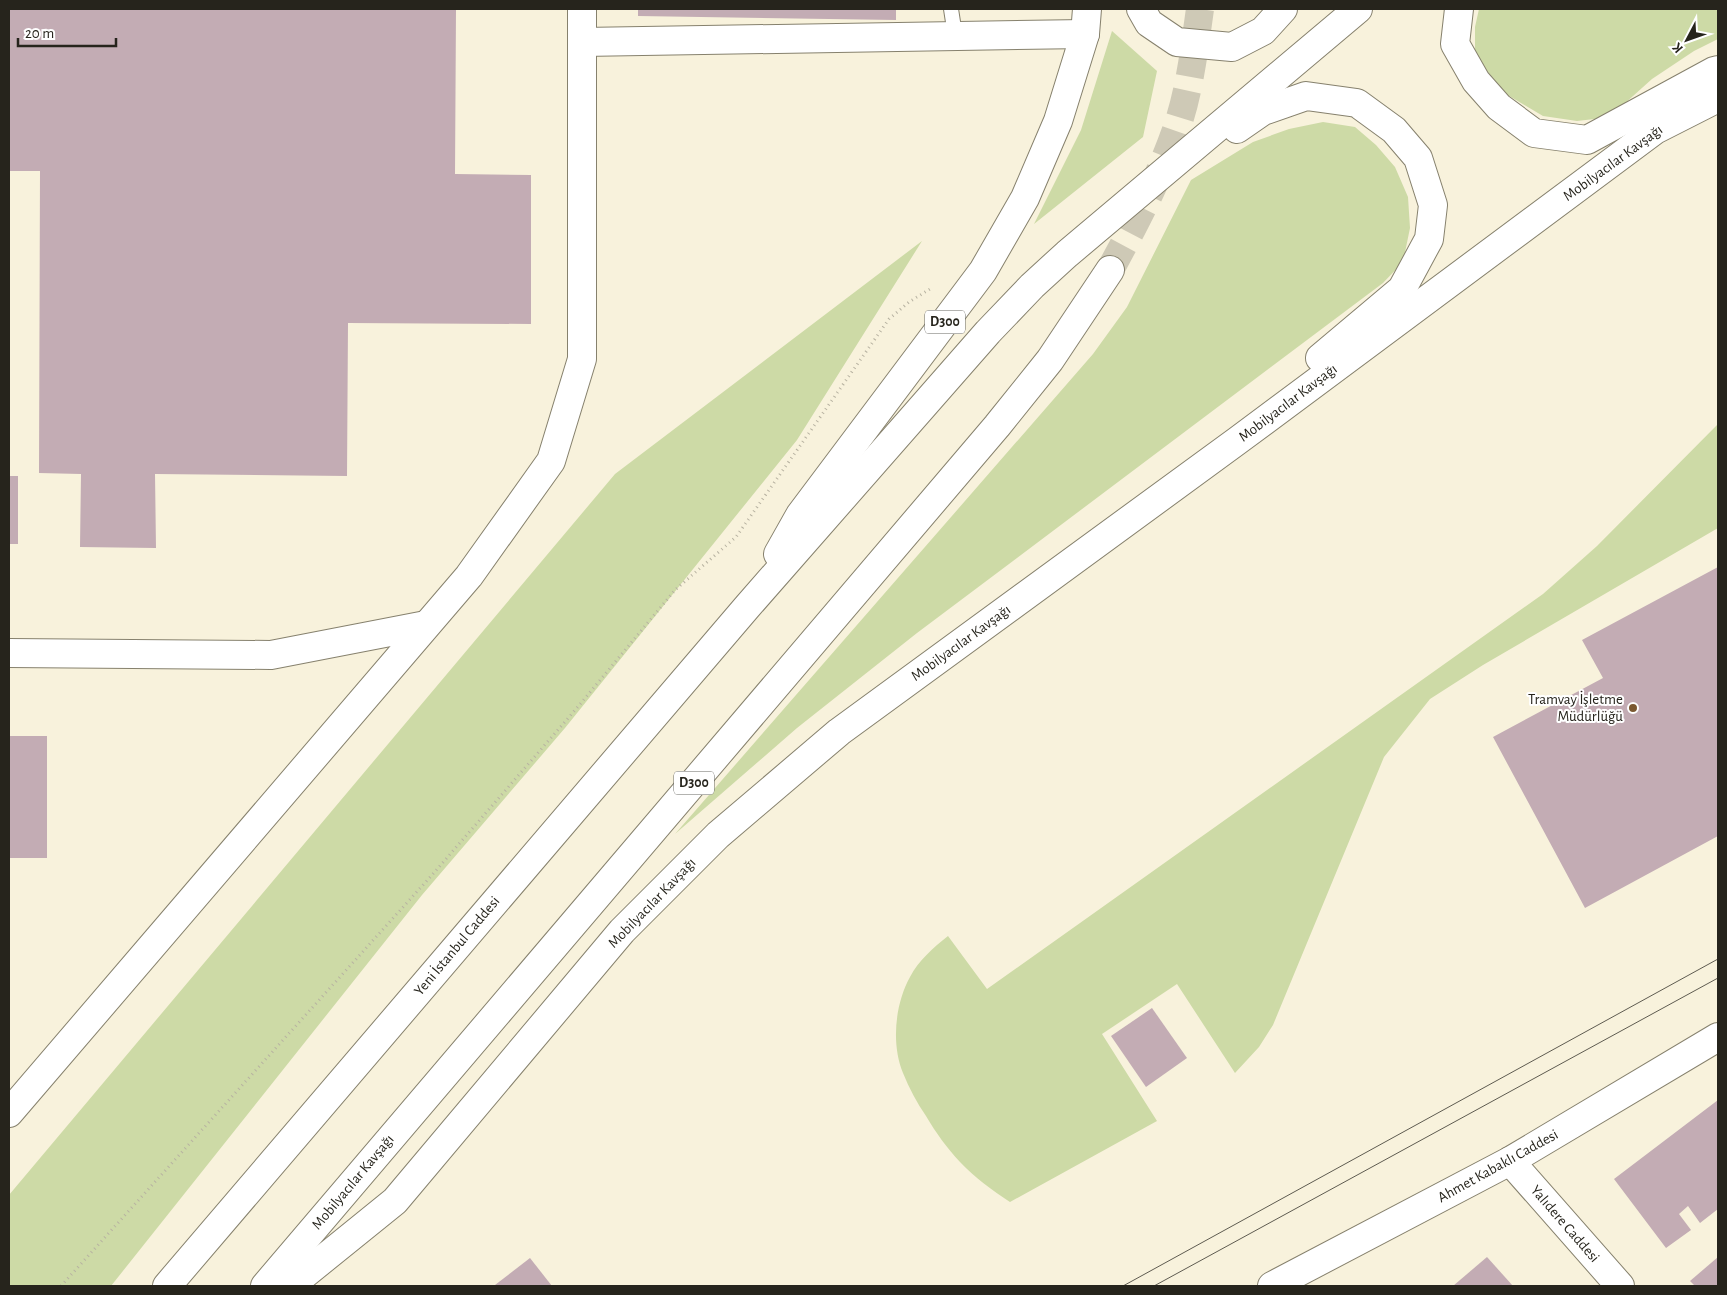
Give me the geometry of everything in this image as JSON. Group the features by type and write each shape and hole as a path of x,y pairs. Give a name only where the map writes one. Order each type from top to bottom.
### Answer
{"main road":[{"path":"9,1113 469,576 551,461 582,359 582,9"},
{"path":"1141,9 1149,22 1177,42 1232,47 1263,31 1283,9"},
{"path":"747,607 988,332 1032,286 1118,210 1358,9"},
{"path":"1458,9 1455,44 1476,81 1499,107 1534,133 1587,140 1718,70"},
{"path":"582,42 955,36 1086,22"},
{"name":"D300","path":"747,607 800,515 983,271 1025,198 1058,121 1086,22"},
{"path":"1118,210 1263,111 1306,96 1357,103 1394,130 1418,158 1433,205 1429,239 1402,289 1318,360 1237,441"},
{"name":"Mobilyacılar Kavşağı","path":"290,1286 395,1201 622,931 718,835 839,732 1237,441 1655,130 1718,98"},
{"name":"Mobilyacılar Kavşağı","path":"265,1286 997,426 1050,360 1110,270"},
{"name":"Yeni İstanbul Caddesi","path":"167,1286 747,607"},
{"path":"9,653 271,655 426,625"},
{"name":"Ahmet Kabaklı Caddesi","path":"1272,1286 1510,1161 1718,1037"},
{"name":"Yalıdere Caddesi","path":"1510,1161 1620,1286"}],"lane":[{"path":"951,9 955,36"}],"path":[{"path":"61,1286 432,875 576,709 675,590 736,538 889,319 909,302 933,287"}],"green space":[{"path":"1479,9 1718,9 1718,39 1694,51 1652,79 1623,105 1603,118 1577,121 1543,116 1506,94 1487,71 1475,50 1475,27"},
{"path":"1112,31 1157,71 1143,137 1034,224 1081,130"},
{"path":"1323,122 1355,127 1376,145 1395,167 1408,197 1410,228 1403,262 1383,283 917,633 797,728 675,834 1093,354 1127,307 1191,180 1253,142 1289,129"},
{"path":"922,241 797,440 565,728 422,895 111,1286 9,1286 9,1195 615,474"},
{"path":"1718,424 1718,528 1483,665 1430,699 1384,757 1273,1025 1259,1047 1235,1073 1177,984 1102,1034 1157,1121 1010,1202 984,1184 960,1162 916,1101 903,1073 897,1050 896,1024 905,988 918,965 937,945 948,936 987,989 1543,594 1597,546"}],"building":[{"path":"9,9 456,9 455,174 531,175 531,324 348,323 347,476 155,474 156,548 80,547 81,474 39,473 40,171 9,171"},
{"path":"638,9 896,9 896,20 638,16"},
{"path":"9,476 18,476 18,544 9,544"},
{"name":"Tramvay İşletme Müdürlüğü","path":"1718,567 1718,836 1585,908 1493,737 1603,678 1582,640"},
{"path":"9,736 47,736 47,858 9,858"},
{"path":"1152,1008 1187,1058 1146,1087 1111,1036"},
{"path":"1718,1100 1718,1209 1700,1223 1688,1206 1679,1214 1691,1230 1666,1248 1614,1179"},
{"path":"1487,1257 1513,1286 1453,1286"},
{"path":"1718,1257 1718,1286 1695,1286 1690,1281"},
{"path":"530,1258 552,1286 495,1285"}],"tunnel":[{"path":"1110,270 1157,178 1179,121 1189,80 1200,9"}],"tram line":[{"path":"1123,1286 1718,959"},
{"path":"1154,1286 1718,978"}],"place":[{"name":"Tramvay İşletme Müdürlüğü","path":"1633,708"}]}
